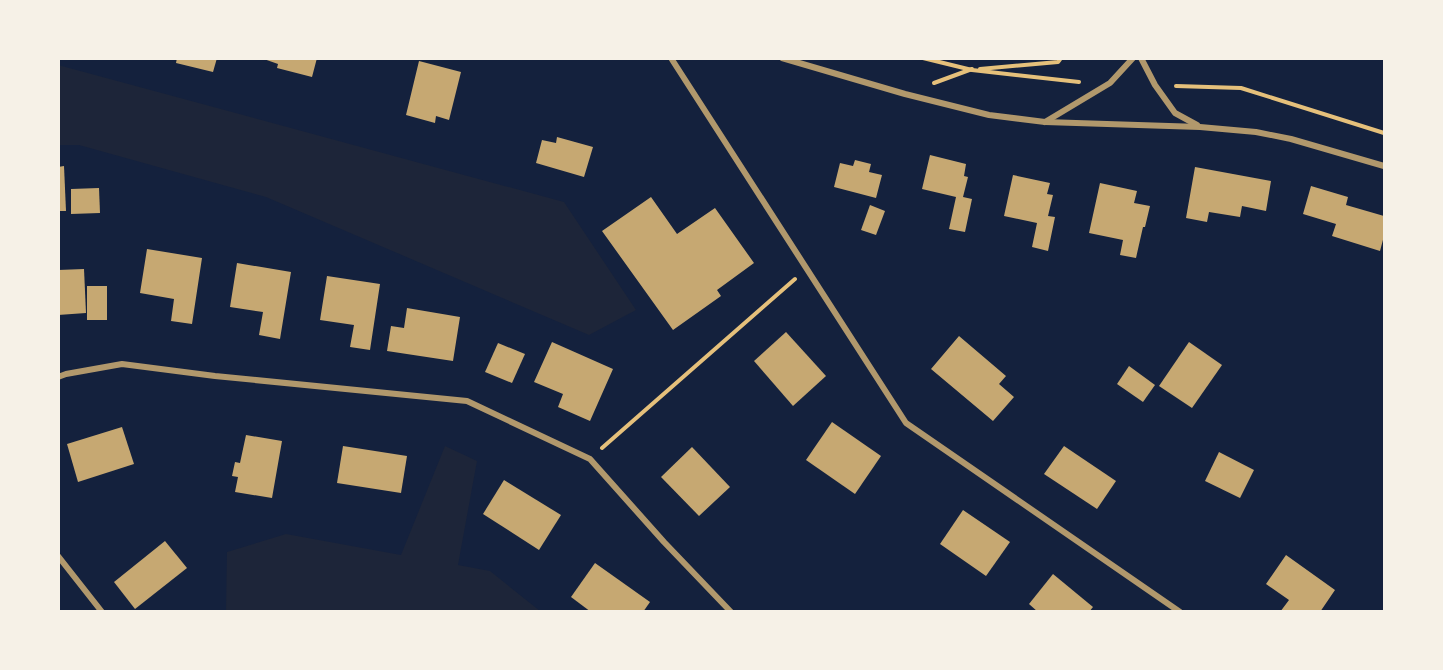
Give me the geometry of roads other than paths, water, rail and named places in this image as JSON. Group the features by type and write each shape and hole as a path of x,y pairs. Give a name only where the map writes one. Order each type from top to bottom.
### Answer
{"street":[{"path":"671,58 906,423 1180,612"},
{"path":"782,58 905,94 989,115 1045,122 1200,127 1256,132 1384,166"},
{"path":"1045,122 1110,83 1133,58"},
{"path":"1141,58 1155,85 1175,113 1200,127"},
{"path":"58,377 122,364 215,376 467,401 590,459 664,542 731,612"},
{"path":"58,556 102,612"}]}
